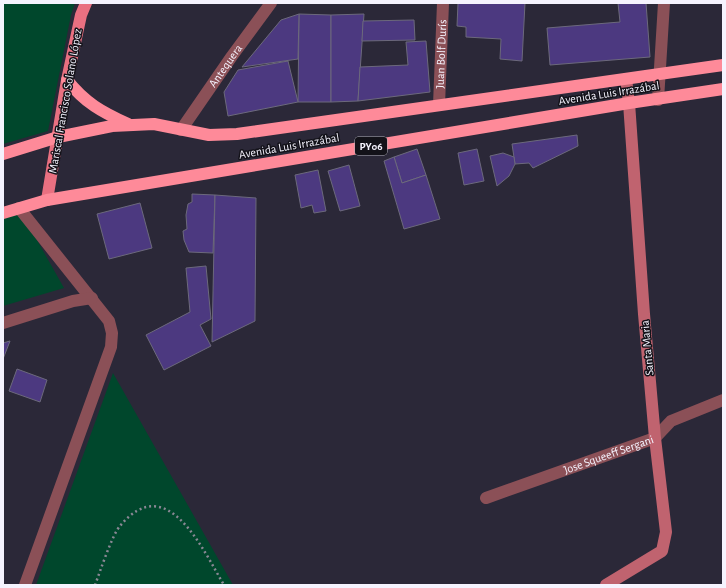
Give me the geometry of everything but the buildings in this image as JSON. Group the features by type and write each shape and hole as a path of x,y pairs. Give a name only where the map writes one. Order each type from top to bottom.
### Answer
{"highway":[{"name":"Avenida Luis Irrazábal","path":"3,154 98,128 129,124 154,124 209,135 237,134 723,65"},
{"path":"67,80 84,100 103,112 129,124"},
{"name":"Avenida Luis Irrazábal","path":"3,213 47,200 629,103 658,100 723,89"}],"main road":[{"name":"Mariscal Francisco Solano López","path":"47,200 67,80 81,15 86,3"}],"street":[{"name":"Antequera","path":"181,130 271,3"},
{"name":"Juan Bolf Durís","path":"439,105 443,3"},
{"path":"658,100 664,3"},
{"name":"Santa Maria","path":"606,585 662,551 666,532 655,438 626,79"},
{"path":"19,208 109,320 112,333 111,347 25,585"},
{"path":"3,322 73,301 92,298"},
{"name":"Jose Squeeff Sergani","path":"486,498 655,438 671,421 723,400"}],"path":[{"path":"95,585 119,526 135,512 146,507 159,506 174,513 191,529 224,585"}],"green space":[{"path":"3,3 75,3 71,15 48,131 3,144"},
{"path":"19,208 64,288 3,306 3,214"},
{"path":"113,373 233,585 36,585"}]}
